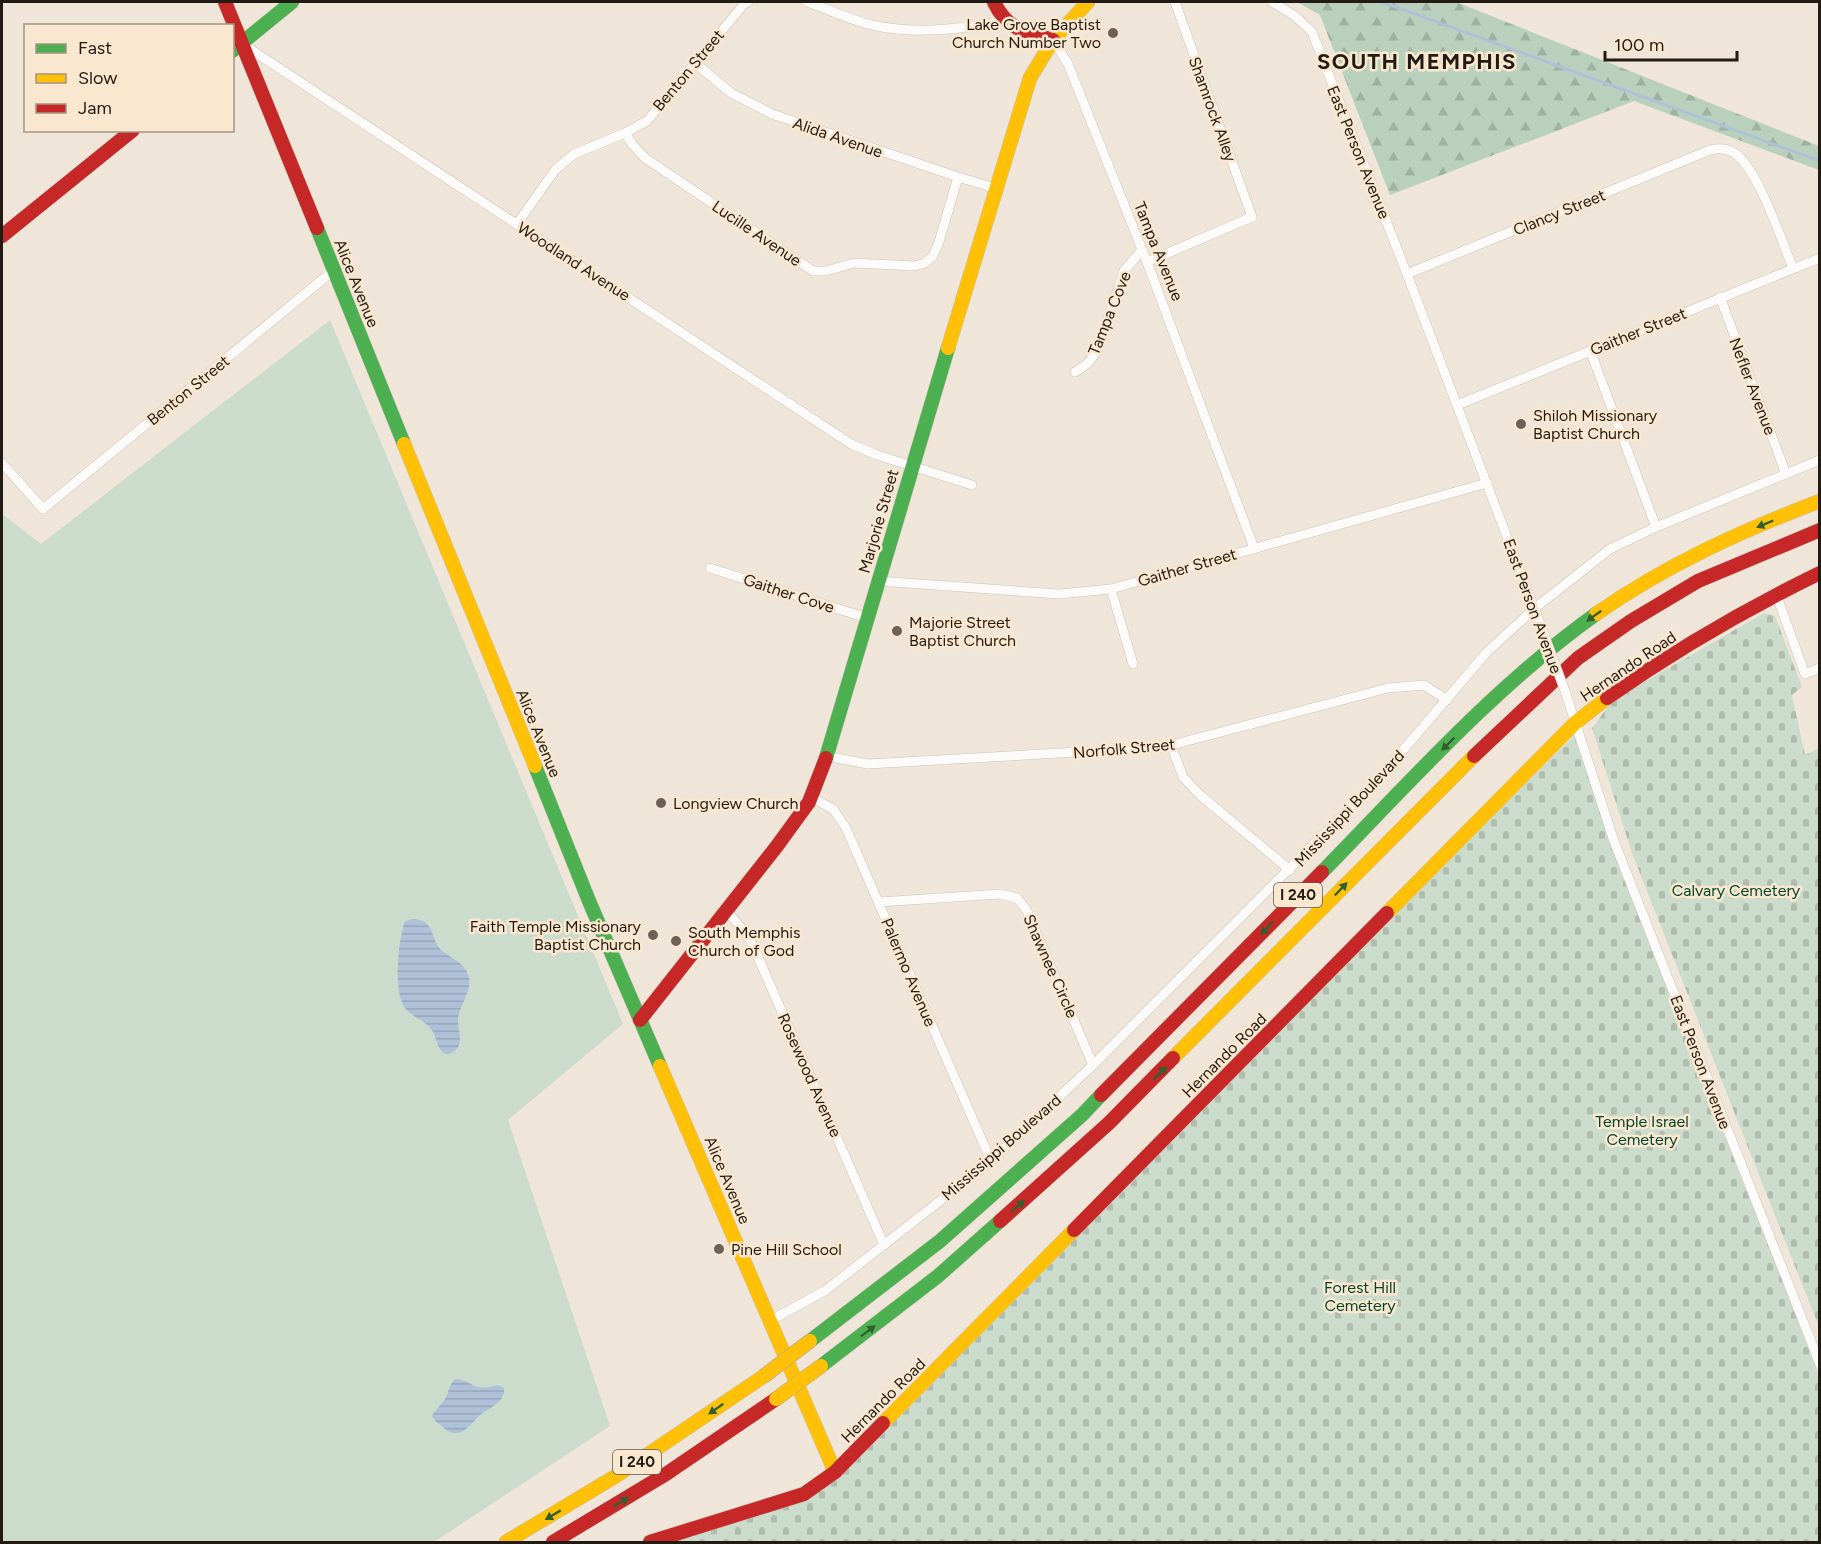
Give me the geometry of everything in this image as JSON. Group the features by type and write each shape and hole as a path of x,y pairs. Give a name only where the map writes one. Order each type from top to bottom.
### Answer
{"main road":[{"name":"Alice Avenue","path":"225,2 231,24"},
{"path":"237,48 292,2"},
{"path":"994,2 998,13 1011,27 1053,40"},
{"name":"Marjorie Street","path":"640,1020 777,846 811,797 826,756 995,188 1030,78 1053,40 1088,2"},
{"name":"Alice Avenue","path":"237,48 334,270 588,901 835,1472"},
{"path":"2,236 131,132"},
{"name":"I 240","path":"506,1542 616,1476 764,1376 939,1240 1082,1114 1460,731 1537,660 1596,614 1668,568 1736,536 1820,501"},
{"name":"I 240","path":"553,1542 653,1482 744,1422 938,1276 1109,1123 1484,744 1578,658 1631,621 1698,581 1820,530"},
{"name":"Hernando Road","path":"650,1542 804,1494 835,1472 1575,723 1607,697 1648,669 1776,594 1820,573"}],"street":[{"name":"Benton Street","path":"517,224 555,170 574,154 625,133 647,121 694,62 748,2"},
{"path":"807,2 871,25 912,32 981,26 1005,21"},
{"name":"Shamrock Alley","path":"1147,262 1251,217 1175,2"},
{"name":"East Person Avenue","path":"1272,2 1295,16 1312,32 1535,608 1614,841 1820,1364"},
{"name":"Tampa Avenue","path":"1053,40 1068,64 1147,262 1254,548"},
{"name":"Woodland Avenue","path":"237,48 517,224 851,444 972,485"},
{"name":"Alida Avenue","path":"694,62 731,93 772,114 995,188"},
{"name":"Lucille Avenue","path":"625,133 645,158 813,271 826,271 854,263 914,266 925,263 933,256 939,242 957,177"},
{"name":"Clancy Street","path":"1407,274 1710,150 1726,149 1734,153 1749,169 1793,268"},
{"name":"Tampa Cove","path":"1075,372 1087,364 1096,353 1124,271 1141,251"},
{"name":"Gaither Street","path":"1458,405 1820,258"},
{"name":"Benton Street","path":"2,463 43,509 334,270"},
{"name":"Nefler Avenue","path":"1720,297 1786,474"},
{"path":"1590,350 1656,527"},
{"name":"Mississippi Boulevard","path":"770,1321 826,1290 991,1161 1094,1065 1290,870 1374,784 1487,652 1535,608 1610,549 1656,527 1820,460"},
{"name":"Gaither Street","path":"878,581 1059,594 1111,589 1487,483"},
{"name":"Gaither Cove","path":"710,568 867,618"},
{"path":"1111,589 1133,664"},
{"path":"1776,594 1805,674 1820,668"},
{"name":"Norfolk Street","path":"826,756 868,764 1171,745 1389,688 1424,685 1447,700"},
{"path":"1171,745 1184,777 1200,795 1290,870"},
{"name":"Palermo Avenue","path":"811,797 832,809 840,817 991,1161"},
{"name":"Shawnee Circle","path":"879,902 1000,894 1017,898 1027,911 1094,1065"},
{"name":"Rosewood Avenue","path":"727,910 750,939 884,1245"}],"green space":[{"path":"1297,2 1456,2 1819,146 1819,170 1634,101 1390,195 1320,15"},
{"path":"330,320 623,1024 508,1120 610,1426 434,1542 2,1542 2,514 41,544"},
{"name":"Calvary Cemetery","path":"1764,613 1775,616 1802,687 1792,695 1805,755 1819,748 1819,1327 1632,853 1592,728 1613,700"},
{"name":"Forest Hill Cemetery","path":"1574,736 1819,1376 1819,1542 663,1542 821,1490 1454,853"}],"water":[{"path":"414,919 427,924 440,949 465,968 469,978 469,987 458,1018 460,1043 452,1053 443,1053 431,1029 408,1011 401,1001 398,979 400,940 405,921"},
{"path":"455,1379 483,1388 498,1385 504,1388 502,1397 496,1404 480,1415 465,1430 456,1433 445,1429 432,1416 445,1399"}],"waterway":[{"path":"1382,2 1820,161"}],"traffic: fast":[{"path":"234,49 292,2"},
{"path":"317,228 404,444"},
{"path":"826,758 948,348"},
{"path":"1322,872 1487,704 1559,642 1596,614"},
{"path":"535,766 589,901 660,1066"},
{"path":"810,1341 940,1241 1082,1115 1101,1095"},
{"path":"821,1366 938,1276 1000,1221"}],"traffic: slow":[{"path":"948,348 1030,78 1053,40 1088,2"},
{"path":"404,444 535,766"},
{"path":"1596,614 1649,580 1705,550 1820,501"},
{"path":"1387,913 1575,723 1607,698"},
{"path":"1173,1058 1474,756"},
{"path":"660,1066 835,1472"},
{"path":"883,1423 1074,1230"},
{"path":"764,1376 810,1341"},
{"path":"776,1399 821,1366"},
{"path":"506,1542 616,1476 764,1376"}],"traffic: jam":[{"path":"225,2 234,24"},
{"path":"994,2 1011,24 1026,32 1053,40"},
{"path":"234,24 317,228"},
{"path":"2,236 131,132"},
{"path":"1474,756 1578,658 1631,621 1698,581 1820,530"},
{"path":"1607,698 1711,631 1820,573"},
{"path":"640,1020 809,802 826,758"},
{"path":"1101,1095 1322,872"},
{"path":"1074,1230 1387,913"},
{"path":"1000,1221 1109,1123 1173,1058"},
{"path":"553,1542 666,1474 776,1399"},
{"path":"650,1542 804,1494 835,1472 883,1423"}],"place":[{"name":"Lake Grove Baptist Church Number Two","path":"1113,33"},
{"name":"Shiloh Missionary Baptist Church","path":"1521,424"},
{"name":"Majorie Street Baptist Church","path":"897,631"},
{"name":"Longview Church","path":"661,803"},
{"name":"Faith Temple Missionary Baptist Church","path":"653,935"},
{"name":"South Memphis Church of God","path":"676,941"},
{"name":"Pine Hill School","path":"719,1249"}],"district":[{"name":"SOUTH MEMPHIS","path":"1417,61"}],"park label":[{"name":"Temple Israel Cemetery","path":"1642,1130"}]}
